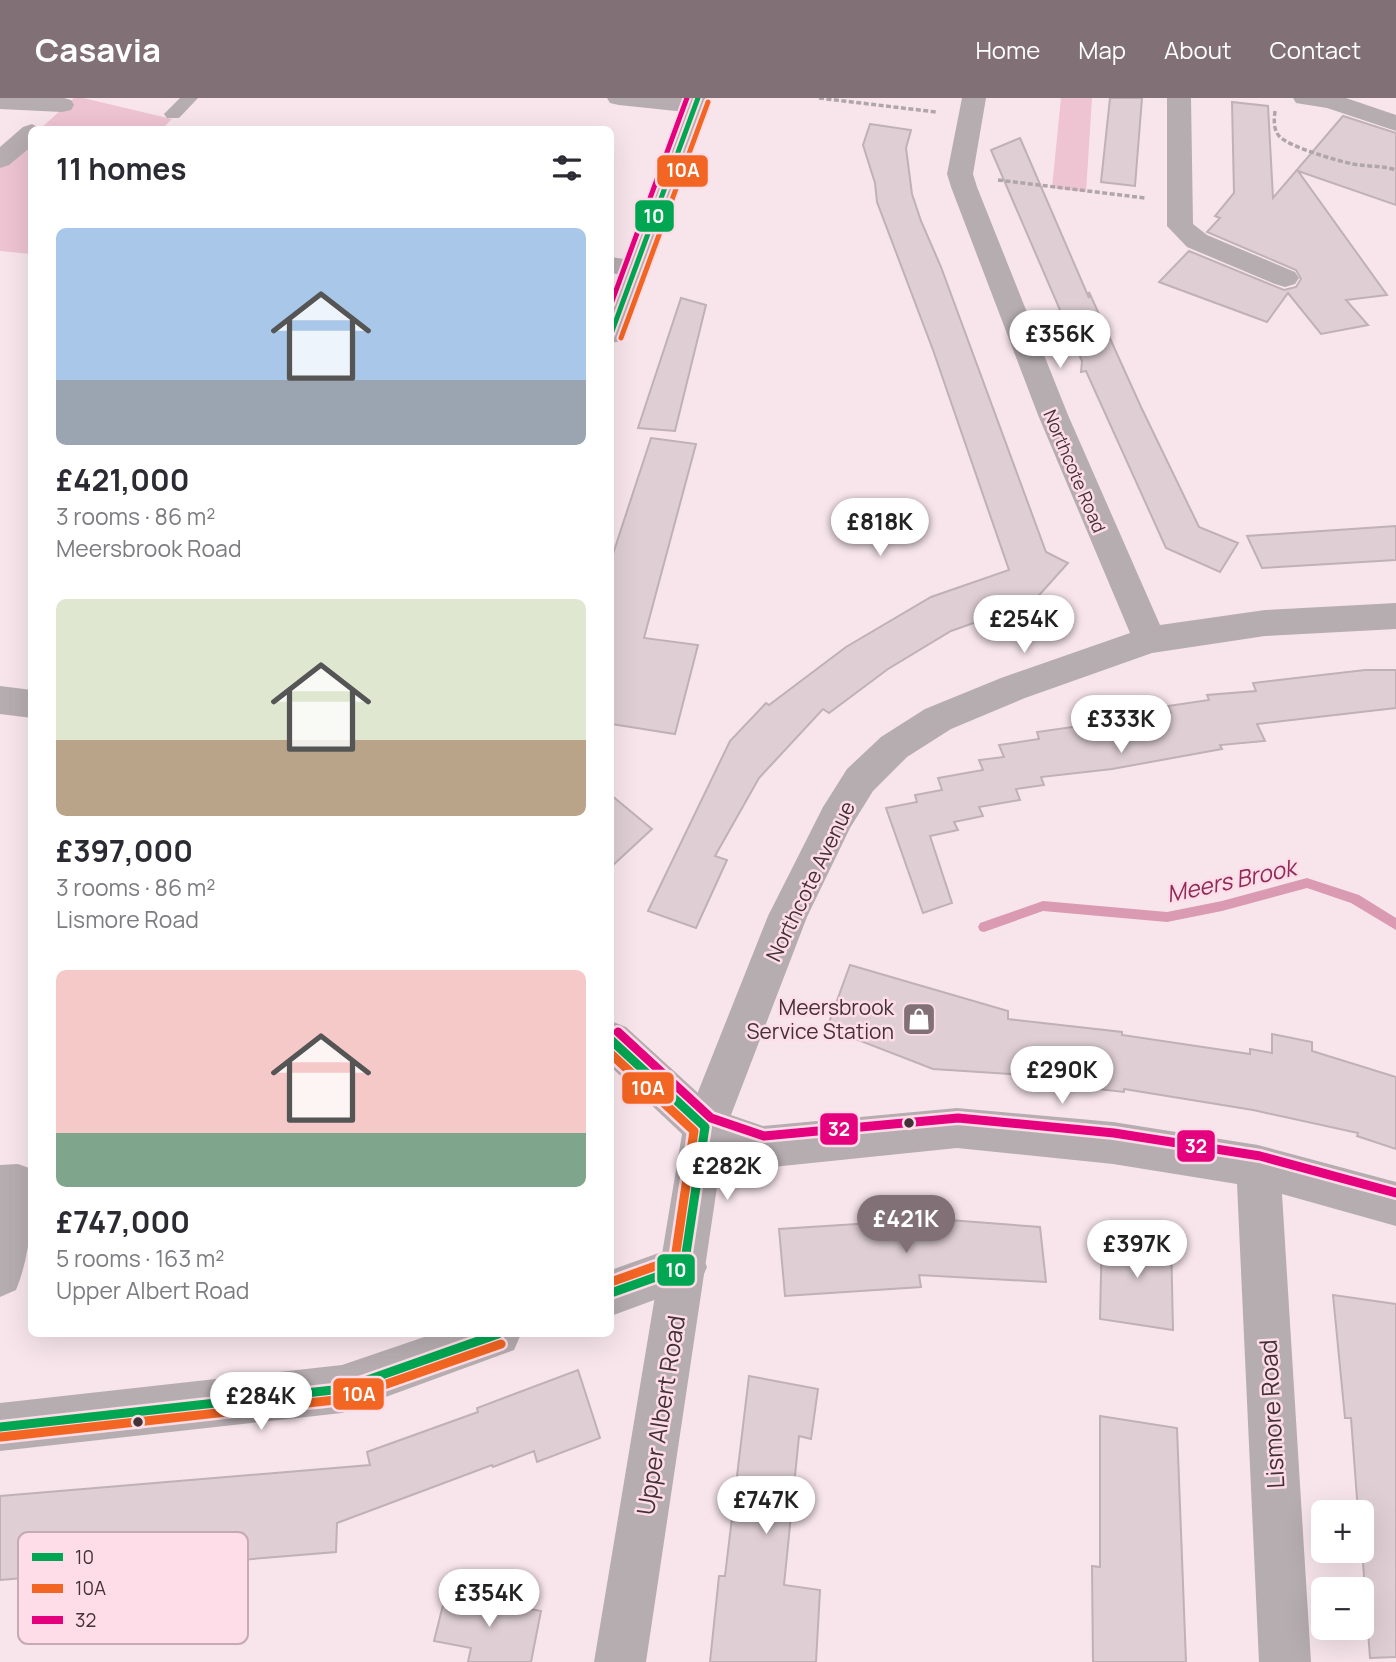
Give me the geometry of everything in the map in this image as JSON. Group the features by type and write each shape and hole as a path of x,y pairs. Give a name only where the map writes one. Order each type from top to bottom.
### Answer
{"street":[{"path":"614,315 622,266 697,102 619,98"},
{"path":"1179,98 1180,226 1196,241 1285,278"},
{"path":"1305,98 1331,101 1396,123"},
{"path":"0,102 66,101"},
{"path":"38,126 66,101"},
{"path":"960,174 973,107"},
{"path":"0,160 28,135"},
{"name":"Northcote Road","path":"960,174 1036,377 1099,529 1150,640"},
{"name":"Northcote Avenue","path":"705,1127 788,916 836,818 860,780 878,760 938,719 1013,688 1150,640 1265,623 1396,616"},
{"path":"0,700 28,704"},
{"path":"614,1043 705,1127 763,1147 957,1128 1113,1143 1258,1166 1396,1205"},
{"name":"Upper Albert Road","path":"620,1662 705,1127"},
{"name":"Lismore Road","path":"1258,1166 1285,1662"},
{"path":"0,1186 18,1185 0,1274"},
{"path":"614,1292 684,1267"},
{"path":"0,1427 342,1389 489,1337"}],"lane":[{"path":"173,114 190,98"}],"path":[{"path":"820,98 973,107"},
{"path":"1275,111 1274,125 1280,137 1293,144 1354,164 1376,164 1396,170"},
{"path":"960,174 1052,188 1178,202"}],"shaded area":[{"path":"74,98 172,119 165,126 43,126"},
{"path":"1061,98 1092,98 1086,192 1052,188"},
{"path":"28,139 28,254 0,251 0,165"}],"building":[{"path":"1110,98 1142,98 1135,186 1101,182"},
{"path":"1232,102 1268,106 1273,198 1343,116 1396,133 1396,205 1298,171 1387,295 1346,300 1368,325 1321,334 1288,293 1267,322 1159,282 1189,251 1284,290 1296,287 1301,279 1296,270 1207,232 1220,218 1215,216 1234,193"},
{"path":"870,124 911,130 906,148 912,194 921,221 941,267 1046,552 1068,563 1033,602 951,631 888,669 829,713 823,709 759,778 715,856 727,860 696,928 648,911 730,741 766,703 769,705 846,647 931,597 1009,570 933,350 877,202 875,183 863,145"},
{"path":"1020,138 1089,298 1089,292 1199,527 1238,543 1220,572 1166,548 1086,371 1081,372 1082,361 991,150"},
{"path":"681,298 706,305 675,431 638,428"},
{"path":"651,438 696,444 644,638 698,645 675,734 614,724 614,551"},
{"path":"1396,526 1396,560 1262,568 1247,536"},
{"path":"1365,670 1396,670 1396,708 1257,724 1265,741 1220,745 1222,749 1112,769 1041,777 1044,785 1016,789 1020,800 979,807 983,816 954,822 958,830 930,836 952,903 923,913 886,808 917,802 915,795 942,790 938,778 983,770 979,760 1004,757 999,745 1039,739 1037,732 1171,713 1168,706 1209,700 1207,695 1256,691 1253,683"},
{"path":"614,797 652,829 614,864"},
{"path":"850,965 1008,1011 1008,1019 1122,1032 1122,1035 1250,1054 1250,1049 1272,1053 1272,1034 1312,1042 1312,1051 1396,1077 1396,1149 1357,1136 1358,1133 1253,1110 1124,1089 1124,1092 1026,1081 1026,1075 933,1069 827,1028"},
{"path":"936,1219 1040,1227 1046,1282 919,1275 921,1287 785,1296 779,1229"},
{"path":"1102,1230 1171,1240 1173,1330 1100,1319"},
{"path":"1333,1295 1396,1304 1396,1657 1370,1658 1369,1640 1374,1640 1374,1577 1364,1577 1363,1563 1374,1563 1374,1500 1357,1500 1351,1418 1345,1418"},
{"path":"578,1370 600,1438 537,1462 534,1451 337,1523 336,1552 248,1559 248,1532 18,1532 18,1578 0,1580 0,1496 370,1465 367,1452 478,1412 477,1408"},
{"path":"749,1376 818,1389 811,1439 799,1436 784,1585 820,1590 816,1662 710,1662 719,1576 725,1576"},
{"path":"1100,1416 1177,1428 1186,1662 1093,1662 1092,1566 1100,1567"},
{"path":"446,1593 541,1611 531,1662 468,1662 471,1648 434,1641"}],"waterway":[{"name":"Meers Brook","path":"984,927 1043,906 1167,917 1222,906 1307,883 1355,899 1396,925"}],"transit line":[{"name":"32","path":"614,296 687,98"},
{"name":"10","path":"614,326 698,98"},
{"name":"10A","path":"621,338 708,102"},
{"name":"32","path":"618,1032 711,1118 764,1136 958,1118 1114,1133 1260,1156 1396,1193"},
{"name":"10","path":"614,1043 705,1127 684,1267 614,1292"},
{"name":"10A","path":"614,1057 694,1131 675,1259 614,1281"},
{"name":"10","path":"0,1427 342,1389 489,1337"},
{"name":"10A","path":"1,1437 344,1399 501,1344"}],"place":[{"name":"Meersbrook Service Station","path":"919,1019"}]}
